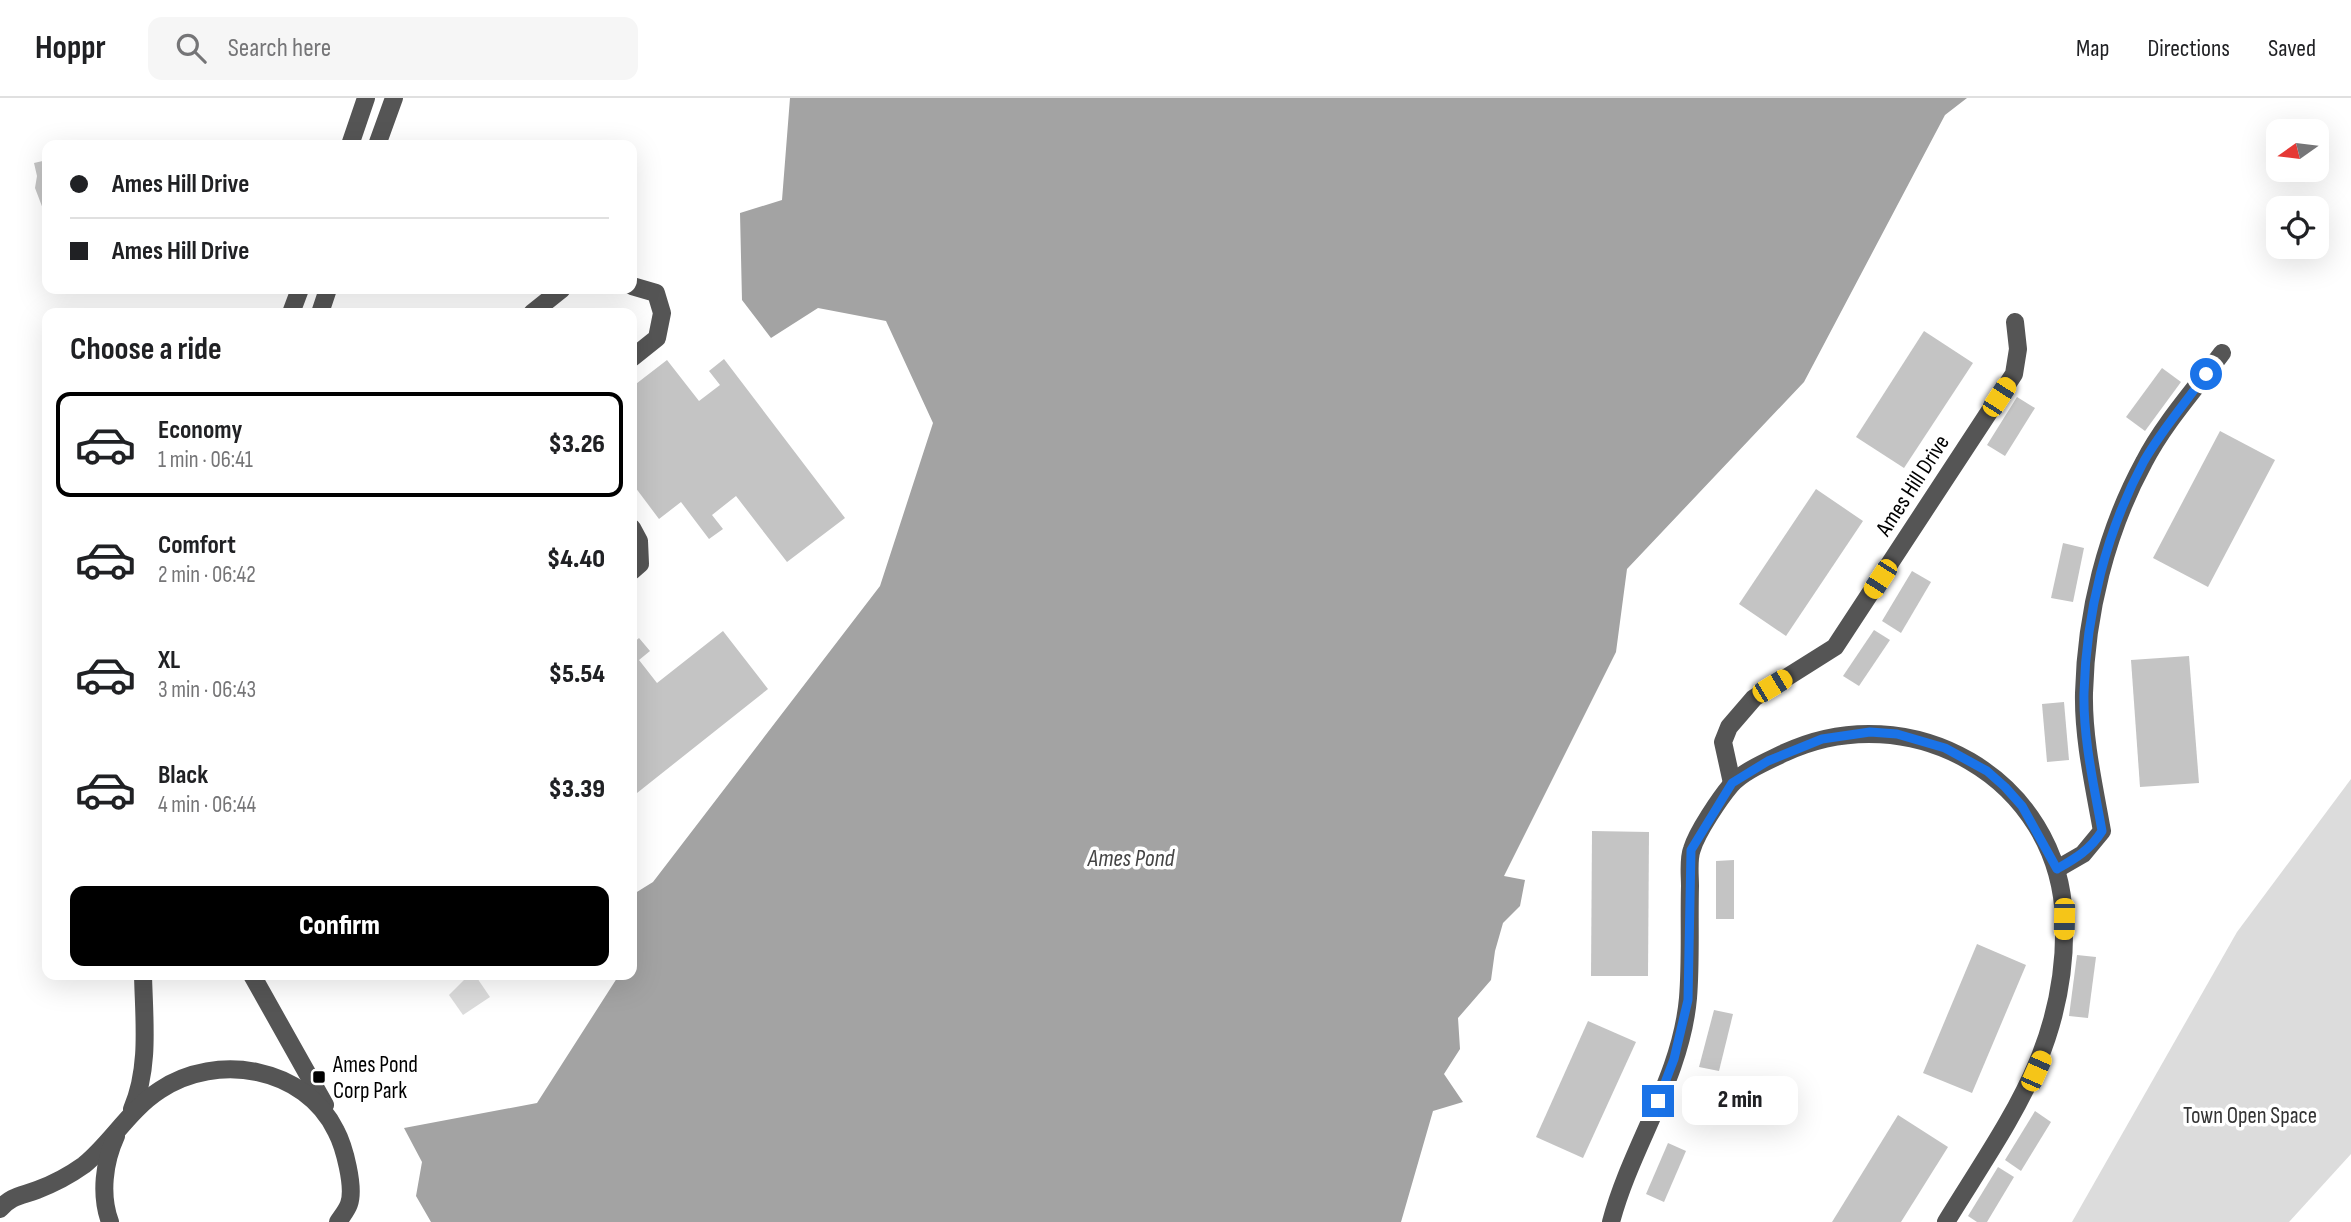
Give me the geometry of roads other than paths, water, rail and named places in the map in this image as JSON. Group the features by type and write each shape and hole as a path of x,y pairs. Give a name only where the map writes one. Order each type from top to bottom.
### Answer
{"street":[{"path":"352,140 366,98"},
{"path":"379,140 394,98"},
{"path":"637,287 656,293 662,313 657,338 637,354"},
{"path":"538,308 556,294"},
{"name":"Ames Hill Drive","path":"1732,783 1723,742 1728,727 1754,698 1835,647 2014,374 2018,349 2015,322"},
{"path":"2057,869 2084,854 2102,831 2090,759 2084,694 2093,606 2113,532 2145,460 2222,353"},
{"path":"637,537 640,564 637,567"},
{"path":"1611,1222 1674,1059 1688,1000 1691,850 1732,783 1768,761 1822,739 1870,732 1921,741 1967,759 2005,787 2022,806 2057,869 2064,919 2064,951 2053,1023 2029,1087 1946,1222"},
{"path":"0,1209 10,1198 36,1191 84,1164 118,1130 131,1112 140,1091 142,1073 143,980"},
{"path":"255,980 306,1066 335,1128 345,1157 351,1222"},
{"path":"131,1112 162,1089 186,1078 233,1070 259,1071 306,1093 335,1128"},
{"path":"110,1222 105,1208 106,1176 111,1147 118,1130"},
{"path":"338,1222 350,1202"}],"water":[{"name":"Ames Pond","path":"790,98 1967,98 1945,115 1804,382 1627,569 1616,652 1504,876 1525,880 1520,906 1503,923 1491,980 1458,1018 1460,1049 1444,1074 1463,1102 1433,1111 1401,1222 431,1222 416,1196 422,1162 404,1128 537,1103 616,980 637,980 637,892 653,882 880,586 933,423 886,321 818,308 771,338 742,300 740,213 782,200"}],"place":[{"name":"Ames Pond Corp Park","path":"319,1077"}],"park label":[{"name":"Town Open Space","path":"2250,1115"}]}
